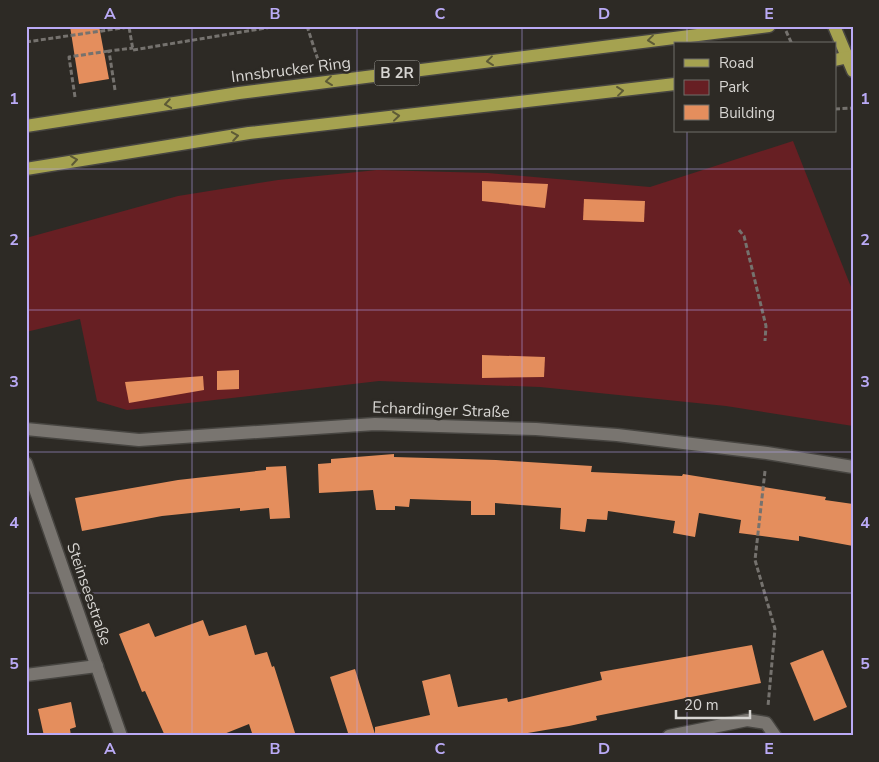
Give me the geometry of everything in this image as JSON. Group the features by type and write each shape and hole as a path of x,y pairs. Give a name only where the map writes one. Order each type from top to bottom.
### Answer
{"main road":[{"name":"Innsbrucker Ring","path":"26,126 239,93 769,26"},
{"path":"834,26 845,58 853,71"},
{"path":"26,169 249,133 674,84"}],"street":[{"name":"Echardinger Straße","path":"26,429 139,440 375,424 536,430 617,435 853,467"},
{"name":"Steinseestraße","path":"26,463 121,736"},
{"path":"26,675 96,666"},
{"path":"669,736 747,720 766,723 775,736"}],"path":[{"path":"75,97 69,57 133,48 133,50 278,26"},
{"path":"307,26 318,60"},
{"path":"784,26 791,42"},
{"path":"26,42 129,27 133,48"},
{"path":"109,51 116,90"},
{"path":"836,110 853,108"},
{"path":"739,230 744,236 764,317 766,326 765,341"},
{"path":"766,723 776,630 755,560 767,454"}],"green space":[{"path":"793,141 853,292 853,426 726,406 540,387 379,381 127,410 97,401 80,319 26,332 26,238 178,196 278,180 377,170 488,173 650,187"}],"building":[{"path":"70,26 99,26 109,79 79,84"},
{"path":"482,181 548,184 545,208 482,201"},
{"path":"584,199 645,201 644,222 583,220"},
{"path":"482,355 545,357 544,377 482,378"},
{"path":"239,370 239,389 217,390 217,371"},
{"path":"203,376 204,390 129,403 125,382"},
{"path":"394,454 394,457 496,460 592,466 591,472 682,476 683,474 826,497 825,500 853,504 853,546 799,536 799,541 739,533 741,520 699,513 695,537 673,533 675,521 608,511 607,520 587,519 585,532 560,529 561,508 495,503 495,515 471,515 471,501 410,499 409,507 395,506 395,510 376,510 373,490 319,493 318,464 331,463 331,459"},
{"path":"286,466 290,518 270,519 269,508 240,511 240,508 162,516 82,531 75,498 178,480 266,470 266,467"},
{"path":"203,620 209,636 246,625 255,655 267,652 272,667 274,666 296,736 253,736 249,724 219,736 165,736 145,691 142,692 119,634 149,623 155,637"},
{"path":"752,645 761,683 596,716 597,720 569,726 510,736 349,736 330,677 355,669 375,734 375,727 430,715 422,681 450,674 458,707 507,698 508,702 602,680 600,672"},
{"path":"823,650 847,707 814,721 790,663"},
{"path":"71,702 76,727 70,729 71,736 44,736 38,709"}]}
